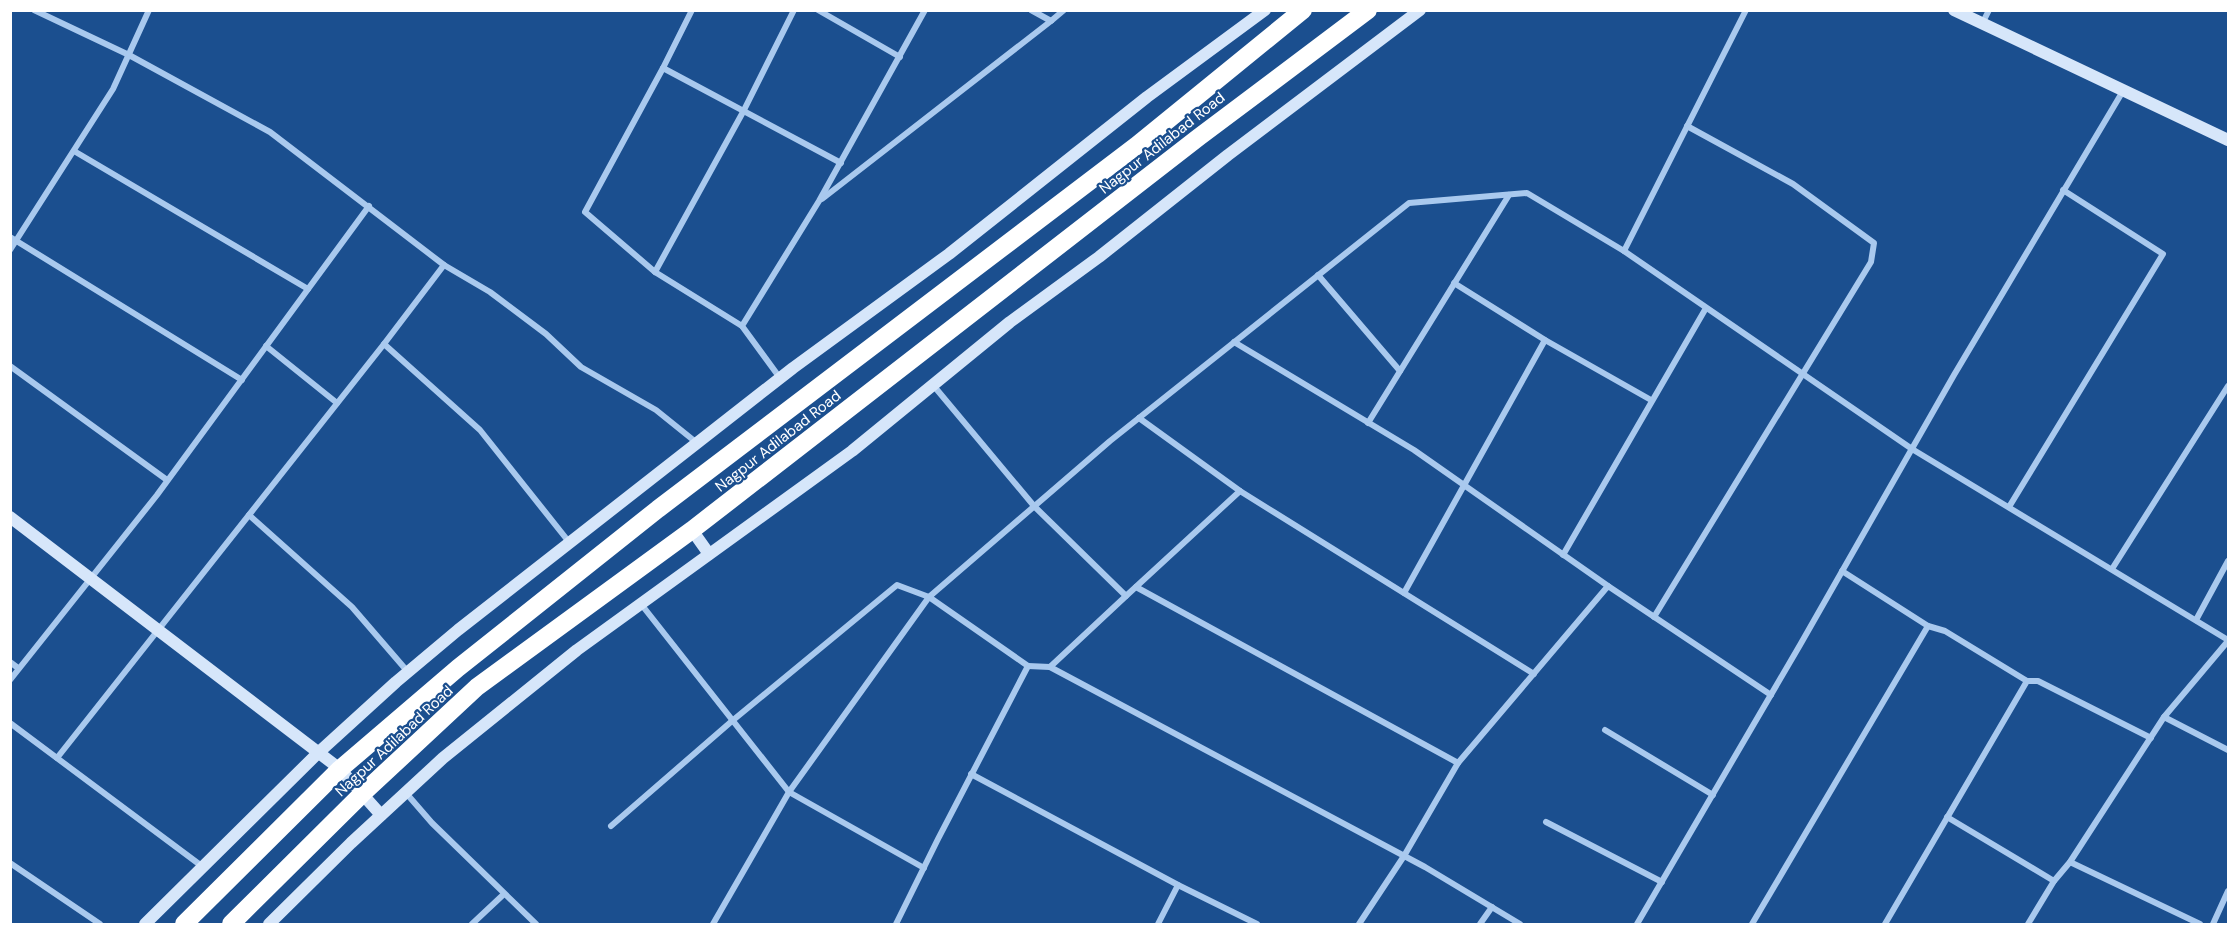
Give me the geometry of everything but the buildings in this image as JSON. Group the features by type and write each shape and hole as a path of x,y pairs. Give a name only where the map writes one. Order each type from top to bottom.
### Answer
{"highway":[{"name":"Nagpur Adilabad Road","path":"184,924 340,770 458,668 648,516 1136,146 1303,10"},
{"name":"Nagpur Adilabad Road","path":"231,924 362,794 477,687 692,530 1199,137 1368,10"}],"street":[{"path":"34,10 129,55 270,132 444,265 490,292 546,334 580,367 656,410 697,442"},
{"path":"10,250 14,239 113,89 149,10"},
{"path":"692,10 585,212 655,272 742,326 780,378"},
{"path":"655,272 743,112 795,10"},
{"path":"818,10 900,57"},
{"path":"742,326 819,201 925,10"},
{"path":"1031,10 1051,21"},
{"path":"819,201 1064,10"},
{"path":"145,924 318,753 408,672 697,442 949,254 1147,97 1264,10"},
{"path":"269,924 443,758 577,650 852,452 1010,322 1099,257 1228,155 1420,10"},
{"path":"1624,251 1746,10"},
{"path":"1954,10 2229,140"},
{"path":"1982,24 1989,10"},
{"path":"663,68 841,163"},
{"path":"1637,924 2122,91"},
{"path":"1654,617 1871,262 1874,243 1793,184 1687,126"},
{"path":"74,151 308,289"},
{"path":"2009,507 2163,254 2063,190"},
{"path":"713,924 789,792 929,597 1139,418 1409,203 1527,193 1624,251 1912,449 2229,640 2164,717 2070,862 2054,881 2028,924"},
{"path":"1368,423 1509,195"},
{"path":"10,680 167,480 369,206"},
{"path":"14,239 242,380"},
{"path":"57,758 444,265"},
{"path":"1318,276 1400,371"},
{"path":"1454,283 1545,340 1651,400"},
{"path":"1563,555 1706,308"},
{"path":"1404,592 1545,340"},
{"path":"1234,342 1414,450 1608,586 1771,695"},
{"path":"384,344 480,430 569,542"},
{"path":"266,346 337,403"},
{"path":"10,366 167,480"},
{"path":"933,385 1034,506 1126,596"},
{"path":"2112,569 2229,386"},
{"path":"1139,418 1240,490 1534,674"},
{"path":"1050,667 1240,490"},
{"path":"249,515 352,607 408,672"},
{"path":"10,517 340,770 381,815"},
{"path":"692,530 709,554"},
{"path":"2196,620 2229,561"},
{"path":"1842,571 1928,626 1945,631 2027,681 2038,681 2151,738"},
{"path":"610,826 732,721 897,585 929,597 1028,666 1050,667 1404,856 1520,924"},
{"path":"1359,924 1404,856 1458,763 1608,586"},
{"path":"1136,587 1458,763"},
{"path":"640,604 789,792 924,868"},
{"path":"1752,924 1928,626"},
{"path":"10,662 18,668"},
{"path":"896,924 1028,666"},
{"path":"1885,924 2027,681"},
{"path":"2164,717 2229,750"},
{"path":"10,723 203,867"},
{"path":"1605,729 1713,795"},
{"path":"971,774 1178,885 1257,924"},
{"path":"406,792 432,823 536,924"},
{"path":"1947,817 2054,881"},
{"path":"1546,822 1662,882"},
{"path":"2070,862 2200,924"},
{"path":"10,863 100,924"},
{"path":"1158,924 1178,885"},
{"path":"2213,924 2229,891"},
{"path":"472,924 504,894"},
{"path":"1480,924 1492,907"}]}
